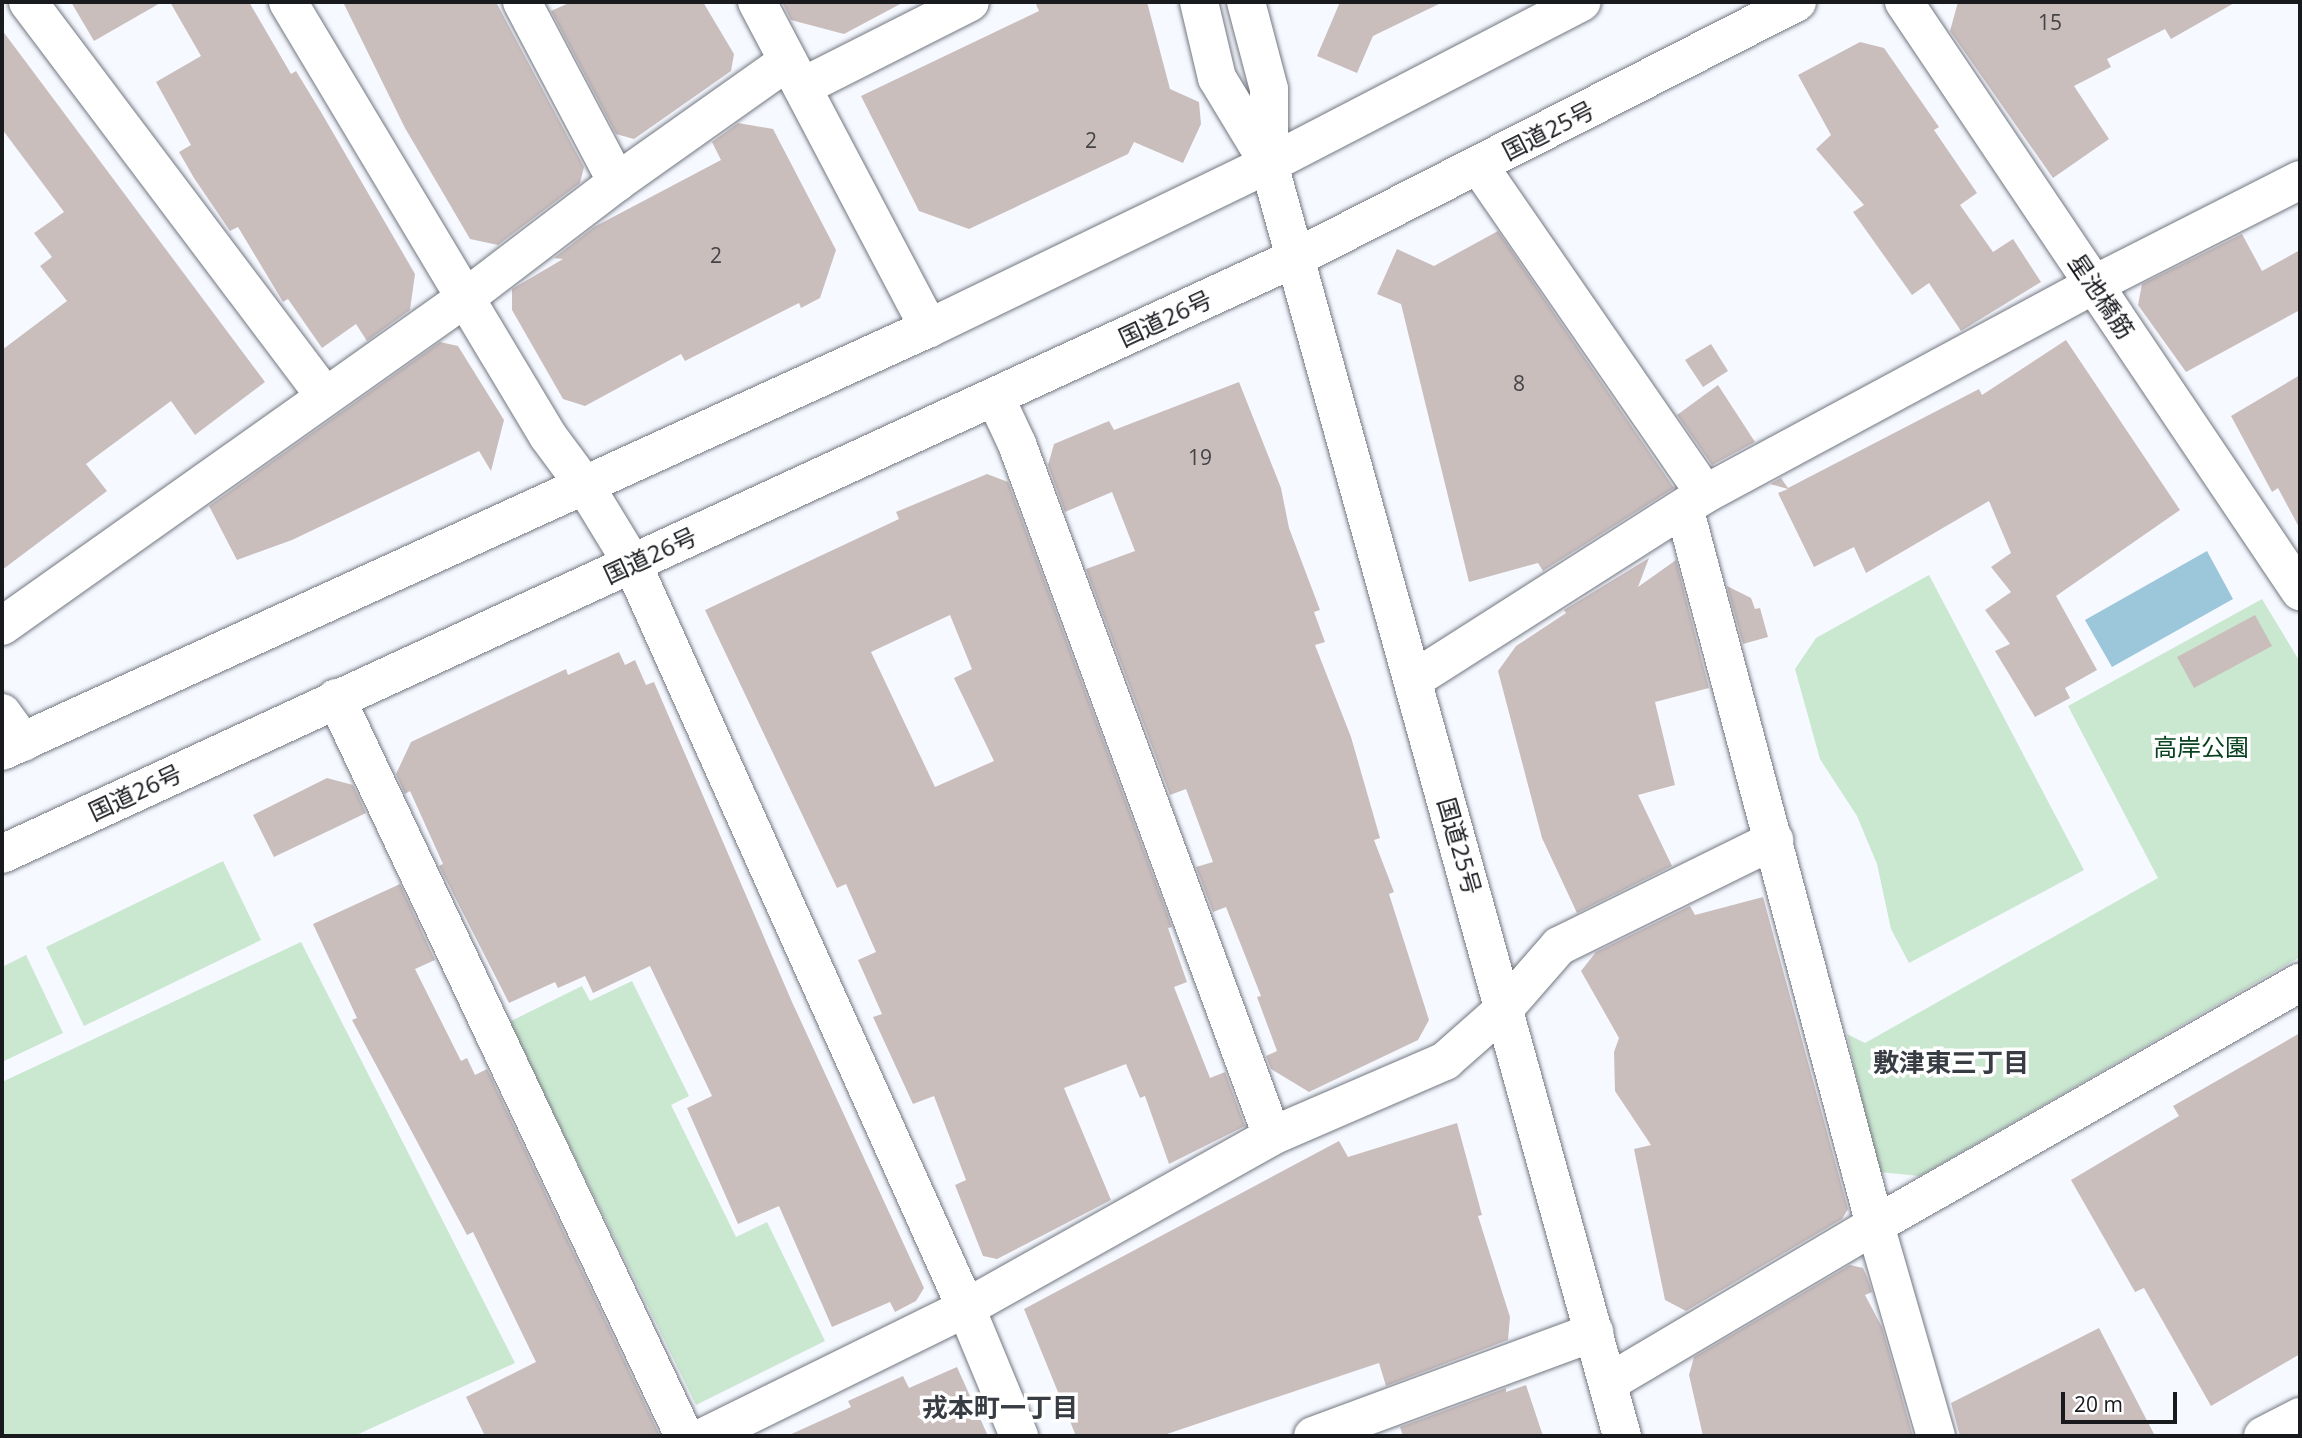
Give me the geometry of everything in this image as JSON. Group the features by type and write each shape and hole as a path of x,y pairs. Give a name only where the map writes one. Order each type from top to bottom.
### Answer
{"main road":[{"path":"28,2 325,396"},
{"path":"288,2 548,436 585,486 632,563 966,1308 1019,1436"},
{"path":"522,2 617,181"},
{"path":"757,2 929,328"},
{"path":"2,626 465,298 617,181 795,74 970,2"},
{"path":"1199,2 1217,78 1269,164"},
{"path":"1246,2 1269,89 1269,164"},
{"path":"9,735 585,486 929,328 1269,164 1582,2"},
{"name":"国道25号","path":"1298,256 1797,2"},
{"name":"星池橋筋","path":"1904,2 2095,284 2290,552 2300,591"},
{"name":"国道25号","path":"1269,164 1298,256 1622,1436"},
{"path":"1479,166 1695,502 1774,841 1875,1225 1936,1436"},
{"path":"1413,680 1695,502 2095,284 2300,180"},
{"name":"国道26号","path":"2,853 1298,256"},
{"path":"995,397 1017,444 1272,1136"},
{"path":"336,698 684,1436"},
{"path":"706,1436 966,1308 1272,1136 1445,1061 1504,1009 1559,946 1774,841"},
{"path":"1608,1383 1875,1225 2300,983"},
{"path":"1313,1436 1594,1332"},
{"path":"2263,1436 2300,1417"}],"green space":[{"path":"1929,575 2084,870 1909,963 1891,929 1877,864 1857,816 1820,759 1795,669 1816,638"},
{"name":"高岸公園","path":"2262,599 2300,662 2300,957 1920,1176 1878,1172 1847,1034 1865,1043 2158,878 2068,706"},
{"path":"223,861 261,940 84,1026 46,947"},
{"path":"301,942 515,1363 354,1436 2,1436 2,1082"},
{"path":"26,955 63,1033 2,1062 2,967"},
{"path":"632,981 689,1096 671,1105 736,1237 767,1222 825,1341 696,1405 509,1022 582,986 590,1001"}],"water":[{"path":"2207,551 2233,599 2112,667 2085,620"}],"building":[{"path":"71,2 162,2 94,41"},
{"path":"170,2 249,2 291,74 296,71 321,112 415,274 410,310 367,341 356,324 322,348 288,299 283,302 238,227 230,231 194,178 179,152 191,145 156,82 201,56"},
{"path":"343,2 496,2 584,167 580,183 498,245 470,239 405,128"},
{"path":"571,2 703,2 734,54 731,71 634,139 616,134 551,11"},
{"path":"782,2 904,2 844,34 791,20"},
{"path":"1035,2 1147,2 1170,89 1199,102 1201,124 1183,163 1134,142 1128,154 969,229 919,211 861,96 1039,11"},
{"path":"1340,2 1443,2 1373,36 1357,73 1317,56"},
{"path":"1958,2 2236,2 2171,39 2165,29 2107,59 2111,67 2074,86 2109,139 2053,178 1950,31"},
{"path":"2,30 265,382 195,435 171,401 86,464 107,491 2,570 2,350 67,301 40,266 52,257 34,233 64,212 2,129"},
{"path":"1860,42 1884,48 1939,127 1934,130 1977,193 1960,205 1993,252 2013,239 2041,282 1961,331 1929,283 1912,295 1853,212 1864,205 1816,149 1831,135 1798,75"},
{"path":"738,123 773,129 836,250 820,298 801,308 799,303 685,361 681,354 585,406 563,399 512,310 512,289 563,259 554,258 594,227 721,160 712,142"},
{"path":"1498,231 1674,488 1543,571 1538,563 1469,582 1401,304 1377,294 1397,249 1434,266"},
{"path":"2242,234 2262,271 2300,250 2300,310 2186,372 2138,305 2142,284"},
{"path":"2066,340 2180,510 2056,596 2097,670 2065,688 2070,698 2035,717 1995,651 2010,644 1985,610 2011,592 1991,567 2011,553 1989,501 1866,573 1854,547 1814,567 1778,493 1788,489 1770,484 1781,478 1788,488 1979,389 1982,395"},
{"path":"440,342 458,346 504,420 491,471 479,451 292,540 237,560 209,506"},
{"path":"1711,344 1728,371 1703,387 1685,360"},
{"path":"2300,375 2300,529 2278,488 2272,492 2231,416"},
{"path":"1239,382 1281,488 1289,528 1320,610 1314,612 1325,642 1315,645 1351,737 1380,838 1374,840 1394,892 1389,894 1429,1020 1418,1040 1309,1092 1271,1069 1266,1056 1277,1051 1257,997 1261,996 1226,907 1213,912 1196,867 1213,862 1186,789 1170,795 1086,569 1135,551 1112,492 1065,512 1048,465 1054,444 1109,421 1114,430"},
{"path":"1718,385 1755,442 1712,465 1677,415"},
{"path":"987,474 1008,482 1172,927 1168,928 1187,982 1174,987 1210,1078 1225,1072 1245,1126 1169,1164 1145,1096 1140,1098 1126,1064 1064,1088 1111,1200 997,1259 983,1256 955,1185 966,1180 934,1096 913,1104 873,1017 882,1014 858,960 876,952 846,884 837,888 705,610 899,519 896,512","holes":["950,615 972,669 954,678 994,761 935,787 871,652"]},
{"path":"1649,558 1638,587 1676,560 1709,688 1655,702 1675,785 1638,795 1672,866 1577,913 1542,838 1498,671 1516,646 1566,613 1564,610"},
{"path":"1727,586 1751,598 1755,609 1760,608 1768,637 1743,644"},
{"path":"2255,615 2272,646 2194,688 2177,657"},
{"path":"619,652 625,665 635,660 646,685 654,682 792,1002 924,1288 916,1301 895,1312 890,1302 832,1327 779,1206 738,1224 687,1108 712,1096 650,966 593,993 585,976 558,988 555,982 509,1003 439,866 443,864 410,791 405,794 396,774 411,742 566,669 568,675"},
{"path":"327,778 353,785 366,813 274,857 253,815"},
{"path":"400,884 435,960 415,969 461,1061 467,1058 475,1075 487,1069 660,1436 485,1436 466,1397 536,1362 473,1232 467,1235 352,1020 357,1018 313,924"},
{"path":"1763,897 1848,1209 1842,1219 1686,1311 1665,1300 1634,1149 1651,1145 1615,1091 1614,1052 1619,1038 1581,971 1596,952 1690,906 1695,915"},
{"path":"2300,1033 2300,1354 2211,1406 2144,1288 2135,1292 2071,1180 2179,1116 2173,1106"},
{"path":"1457,1123 1482,1215 1478,1216 1510,1317 1508,1340 1386,1386 1379,1363 1161,1436 1076,1436 1024,1309 1339,1141 1348,1157"},
{"path":"1850,1265 1863,1268 1867,1277 1872,1292 1865,1295 1882,1327 1913,1436 1703,1436 1689,1375 1694,1357"},
{"path":"2099,1328 2155,1436 1960,1436 1951,1403"},
{"path":"957,1367 988,1436 787,1436 851,1407 848,1401 903,1376 909,1388"},
{"path":"1526,1385 1543,1436 1403,1436 1400,1427 1506,1388 1506,1392"}],"district":[{"name":"敷津東三丁目","path":"1951,1063"},
{"name":"戎本町一丁目","path":"1000,1408"}]}
